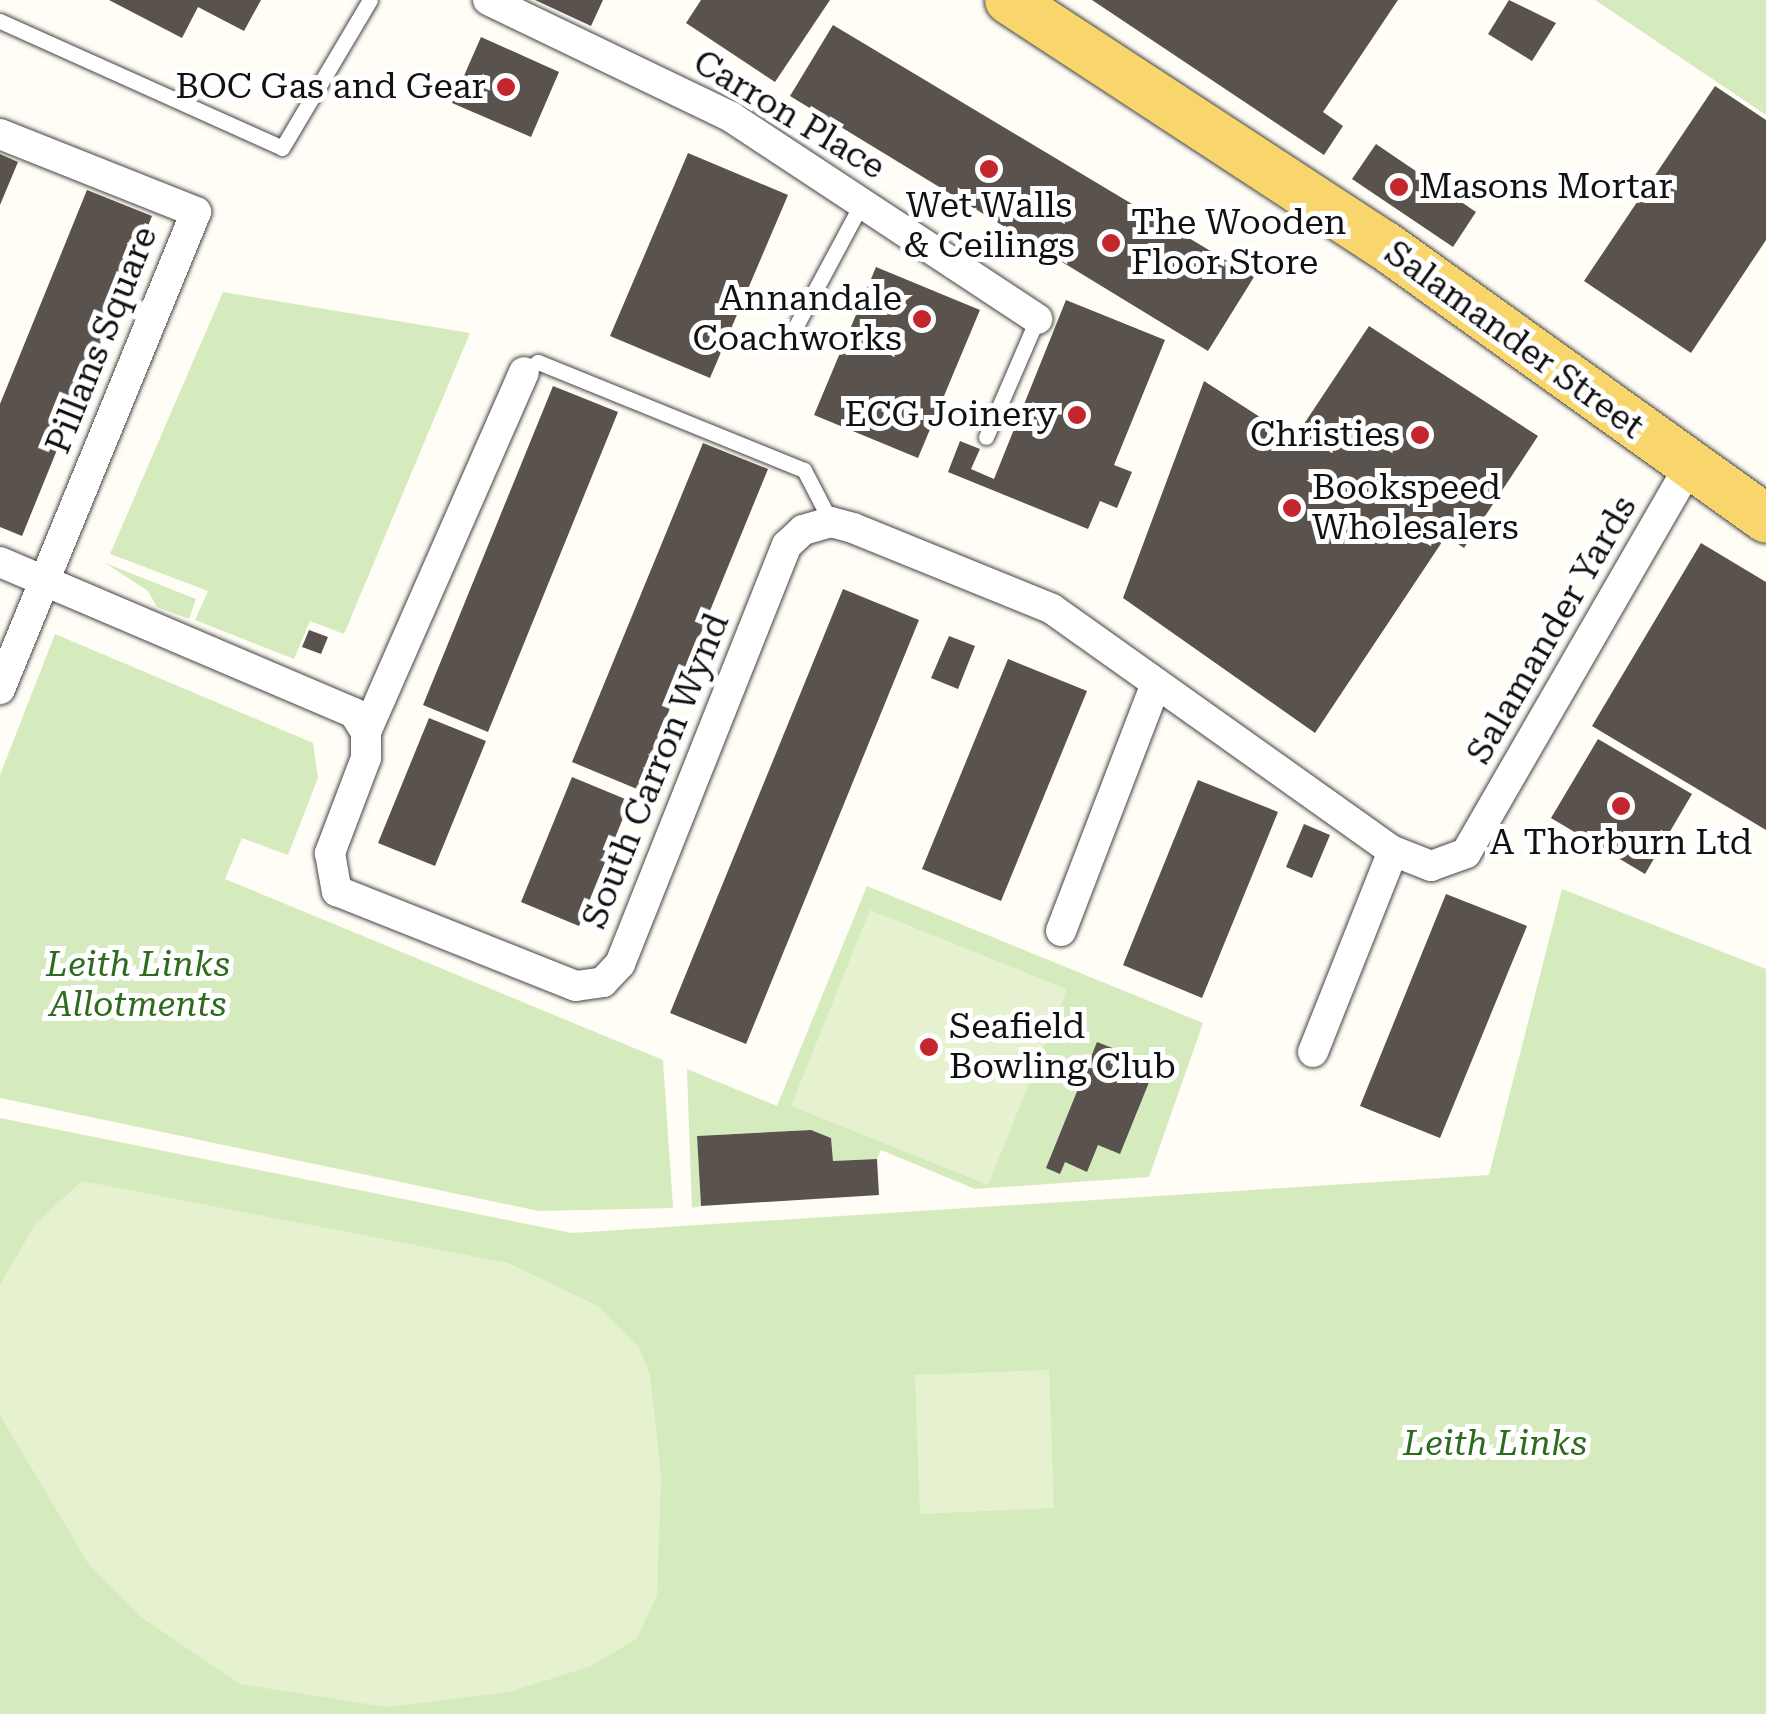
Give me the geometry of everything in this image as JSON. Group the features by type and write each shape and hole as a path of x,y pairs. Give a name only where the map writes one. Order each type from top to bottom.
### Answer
{"main road":[{"name":"Salamander Street","path":"1009,0 1384,245 1689,467 1766,518"}],"street":[{"name":"Carron Place","path":"488,0 731,117 1037,319"},
{"name":"Pillans Square","path":"0,134 196,212 44,580"},
{"path":"366,732 524,372"},
{"name":"Salamander Yards","path":"1392,852 1431,866 1449,863 1479,830 1689,467"},
{"path":"831,522 1052,609 1392,852 1313,1052"},
{"name":"South Carron Wynd","path":"366,732 366,758 330,853 337,890 576,986 603,982 620,964 787,545 831,522"},
{"path":"0,562 354,713 366,732"},
{"path":"0,689 44,580"},
{"path":"1061,931 1156,684"}],"lane":[{"path":"0,21 282,148 370,0"},
{"path":"790,336 862,203"},
{"path":"986,437 1037,319"},
{"path":"524,372 538,362 804,470 831,522"}],"green space":[{"path":"1595,0 1766,0 1766,115"},
{"path":"223,292 470,333 344,634 310,621 294,659 195,620 208,591 110,554"},
{"path":"105,563 196,599 189,619 157,607 148,591"},
{"name":"Leith Links Allotments","path":"55,634 313,743 318,778 288,855 242,838 225,879 663,1060 673,1208 539,1211 0,1098 0,775"},
{"path":"867,886 1203,1023 1149,1177 975,1189 881,1150 877,1159 833,1161 831,1138 811,1130 697,1136 701,1206 692,1208 687,1069 777,1106"},
{"name":"Leith Links","path":"1562,889 1766,969 1766,1714 0,1714 0,1118 572,1233 1489,1175"},
{"name":"Seafield Bowling Club","path":"870,910 1067,989 988,1185 791,1106"},
{"path":"82,1181 508,1263 598,1306 639,1347 650,1375 661,1475 657,1596 636,1639 591,1666 510,1692 387,1707 240,1684 141,1617 89,1565 0,1415 0,1285 36,1223"},
{"path":"1049,1370 1054,1508 920,1514 915,1375"}],"building":[{"path":"109,0 261,0 244,31 198,7 182,38"},
{"path":"535,0 603,0 591,26"},
{"path":"701,0 830,0 775,82 686,23"},
{"path":"1092,0 1398,0 1323,112 1343,126 1324,155"},
{"path":"1509,0 1556,23 1532,61 1488,34"},
{"path":"833,25 1254,277 1208,351 790,96"},
{"path":"481,37 559,72 531,137 452,103"},
{"path":"1715,86 1766,120 1766,240 1691,353 1584,281"},
{"path":"1376,144 1476,212 1453,247 1352,179"},
{"path":"688,153 788,195 710,378 610,336"},
{"path":"0,154 18,162 0,205"},
{"path":"87,190 152,216 22,536 0,527 0,404"},
{"path":"876,267 980,310 918,458 814,415"},
{"path":"1066,300 1165,340 1114,465 1132,472 1117,508 1100,501 1088,529 948,472 960,441 980,449 971,469 994,479"},
{"path":"1369,326 1538,436 1464,548 1446,536 1315,733 1123,598 1204,381 1294,439"},
{"path":"553,386 618,412 488,732 423,705"},
{"path":"703,443 768,469 637,789 572,762"},
{"path":"1701,543 1766,582 1766,830 1592,726"},
{"path":"843,589 919,620 746,1044 670,1013"},
{"path":"309,630 328,637 321,654 302,647"},
{"path":"949,636 975,646 958,689 931,678"},
{"path":"1008,659 1087,691 1001,901 922,869"},
{"path":"429,718 486,741 435,866 378,843"},
{"path":"1598,739 1692,794 1645,874 1551,818"},
{"path":"572,777 630,801 579,926 521,902"},
{"path":"1198,780 1278,812 1202,998 1123,965"},
{"path":"1304,824 1330,835 1312,878 1286,867"},
{"path":"1446,894 1527,926 1440,1138 1360,1106"},
{"path":"1097,1042 1156,1065 1120,1154 1098,1145 1087,1172 1065,1162 1060,1174 1046,1168"},
{"path":"811,1130 831,1138 833,1161 877,1159 879,1195 701,1206 697,1136"}],"place":[{"name":"BOC Gas and Gear","path":"506,87"},
{"name":"Wet Walls & Ceilings","path":"989,169"},
{"name":"Masons Mortar","path":"1399,187"},
{"name":"The Wooden Floor Store","path":"1111,243"},
{"name":"Annandale Coachworks","path":"922,319"},
{"name":"ECG Joinery","path":"1077,415"},
{"name":"Christies","path":"1420,435"},
{"name":"Bookspeed Wholesalers","path":"1292,508"},
{"name":"A Thorburn Ltd","path":"1621,806"},
{"name":"Seafield Bowling Club","path":"929,1047"}]}
